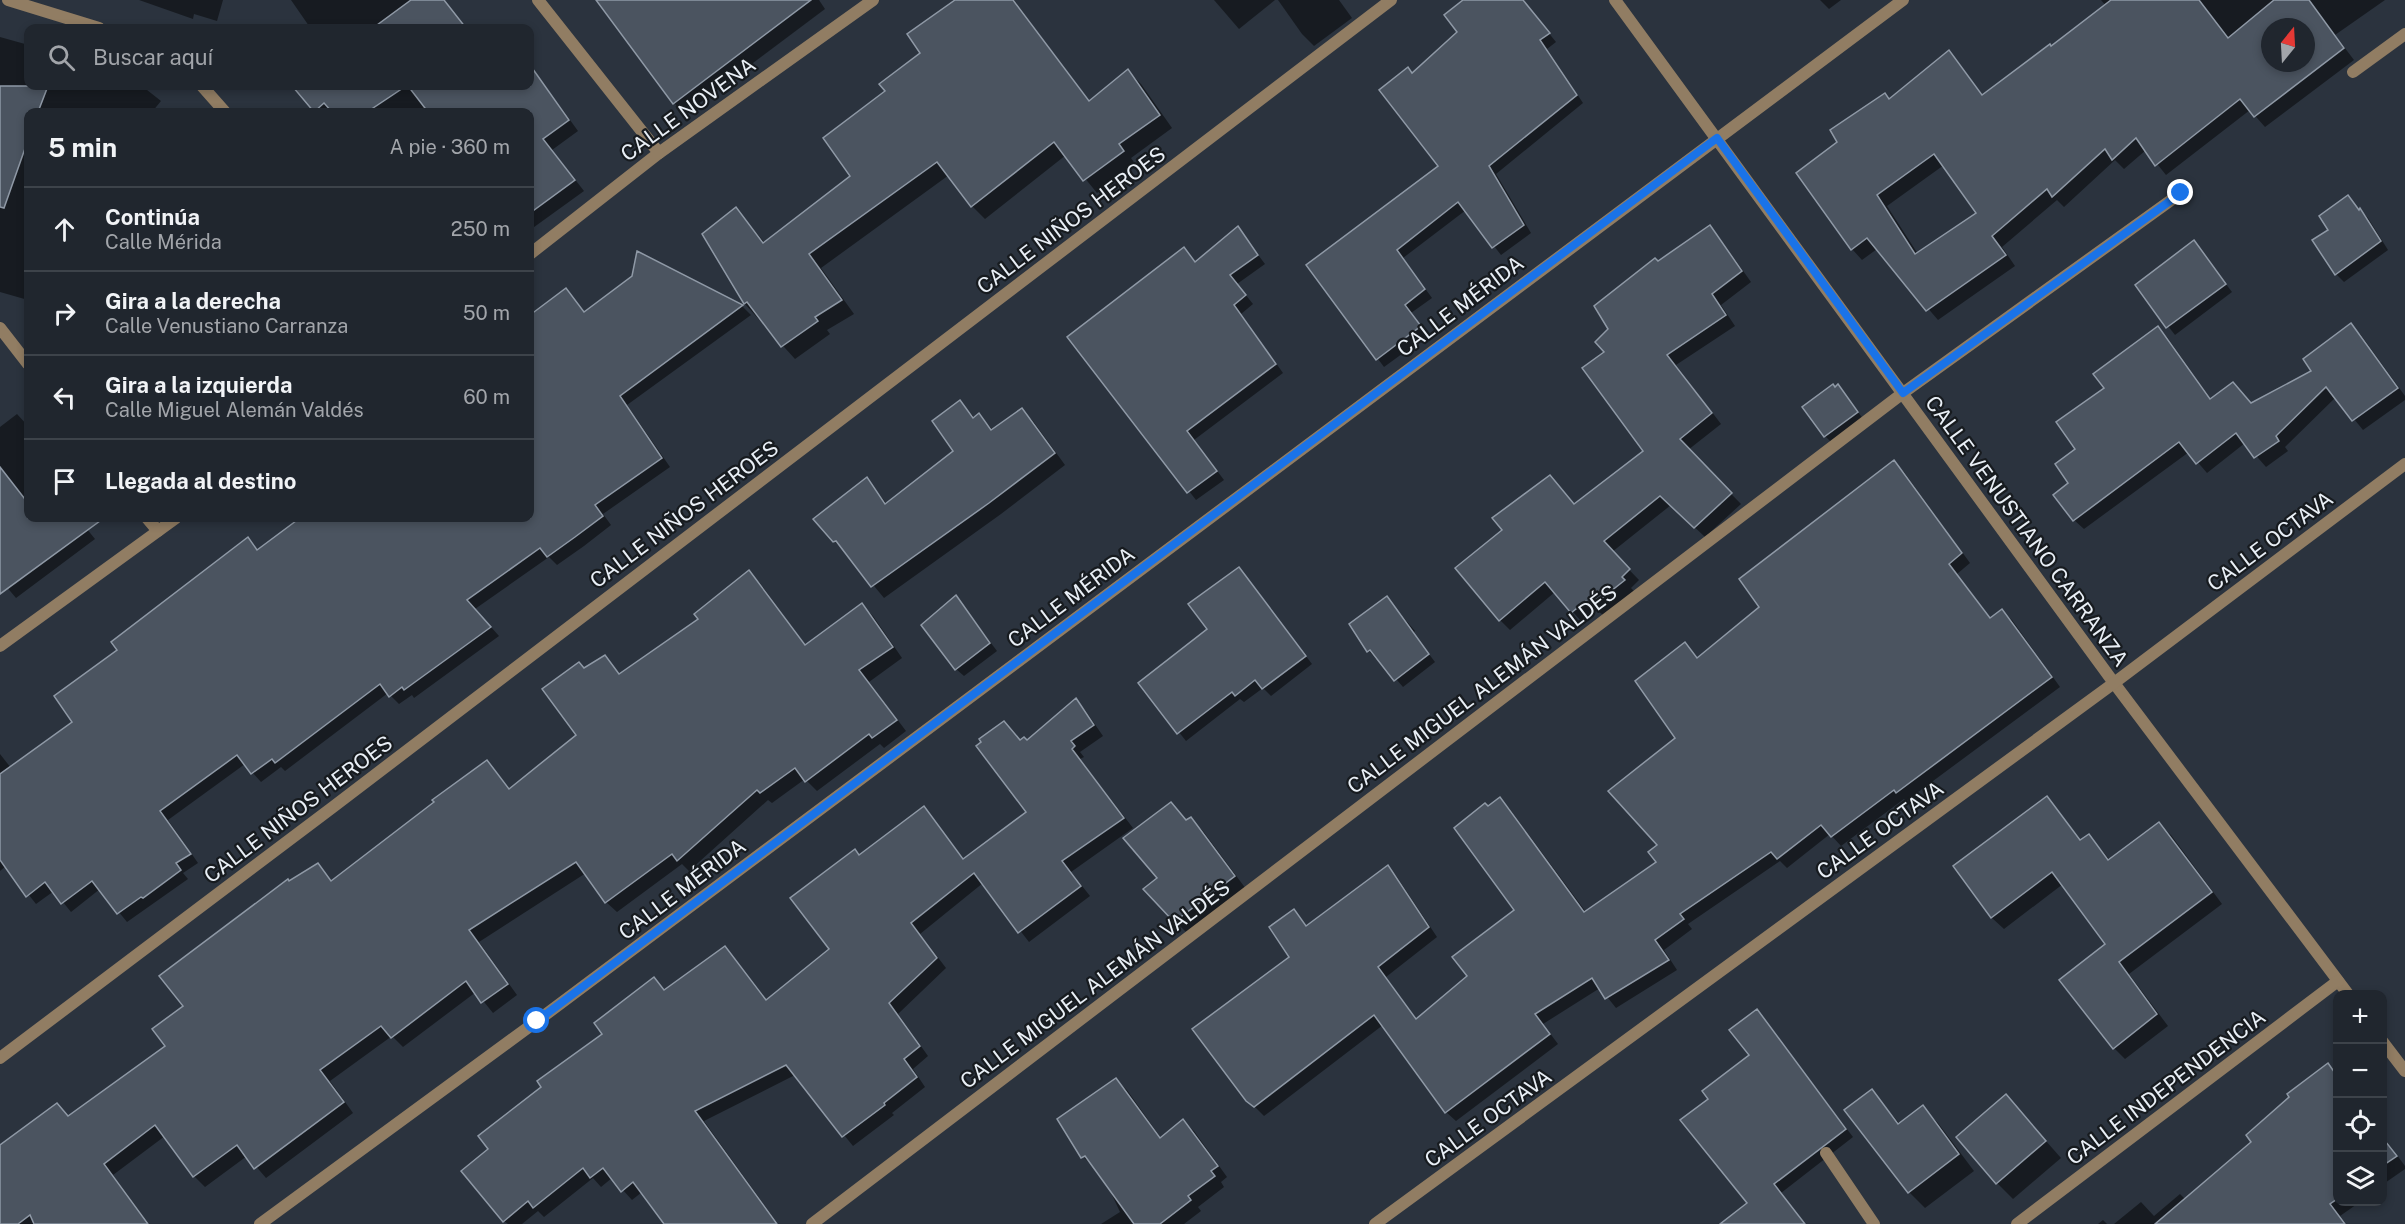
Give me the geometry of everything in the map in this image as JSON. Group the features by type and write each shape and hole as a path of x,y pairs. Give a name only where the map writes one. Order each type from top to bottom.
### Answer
{"street":[{"path":"8,0 86,24"},
{"path":"538,0 658,153"},
{"name":"CALLE NOVENA","path":"534,251 658,153 873,0"},
{"name":"CALLE NIÑOS HEROES","path":"0,1058 333,807 1391,0"},
{"name":"CALLE VENUSTIANO CARRANZA","path":"1616,0 2114,683 2345,990"},
{"name":"CALLE MÉRIDA","path":"260,1224 537,1021 1903,0"},
{"path":"2353,72 2405,34"},
{"path":"206,90 221,108"},
{"name":"CALLE MIGUEL ALEMÁN VALDÉS","path":"812,1224 1903,393 2181,193"},
{"path":"0,328 24,359"},
{"name":"CALLE OCTAVA","path":"1375,1224 2114,683 2405,464"},
{"path":"150,522 158,531"},
{"path":"0,646 170,522"},
{"name":"CALLE INDEPENDENCIA","path":"2017,1224 2338,981"},
{"path":"2384,1044 2405,1071"},
{"path":"1826,1153 1874,1224"}],"building":[{"path":"411,0 444,0 463,24 378,24"},
{"path":"596,0 811,0 673,104"},
{"path":"955,0 1013,0 1089,101 1128,69 1160,115 1119,144 1124,151 1083,181 1054,142 971,207 937,162 809,254 842,300 815,317 818,321 781,347 747,302 744,304 702,234 736,207 763,243 850,176 823,138 885,91 879,84 920,53 907,34"},
{"path":"1463,0 1523,0 1550,33 1540,40 1577,95 1489,166 1524,225 1492,248 1458,202 1397,250 1425,289 1405,305 1421,326 1376,360 1306,265 1438,166 1379,90 1408,67 1412,73 1457,32 1444,15"},
{"path":"2111,0 2199,0 2228,38 2274,0 2309,0 2344,48 2315,70 2315,18 2261,18 2261,72 2313,72 2254,117 2240,99 2155,166 2136,138 2112,160 2105,149 2052,197 2047,189 1992,236 2006,255 1926,311 1867,238 1851,250 1796,173 1837,142 1830,130 1885,93 1889,99 1949,50 1982,95 2050,44 2051,46","holes":["1934,154 1976,213 1915,254 1877,195"]},
{"path":"534,71 569,120 543,139 575,180 534,210 534,108 425,108 411,90 534,90"},
{"path":"0,86 24,86 24,90 46,90 40,108 24,108 24,151 4,208 0,207"},
{"path":"296,90 400,90 373,108 328,108 324,103 318,108 311,108"},
{"path":"2348,195 2359,210 2360,208 2381,241 2335,275 2312,240 2328,230 2319,216"},
{"path":"1710,225 1742,271 1712,294 1726,315 1667,355 1712,413 1680,439 1732,493 1694,528 1660,496 1604,541 1630,569 1622,577 1625,580 1592,606 1586,601 1571,613 1545,582 1499,621 1455,568 1502,530 1492,518 1550,475 1574,504 1643,451 1582,368 1604,352 1595,342 1608,329 1594,306 1655,258 1658,261"},
{"path":"1238,226 1258,255 1230,275 1246,295 1234,305 1276,364 1187,431 1217,471 1187,493 1067,337 1184,247 1195,262"},
{"path":"2194,240 2226,284 2166,328 2135,285"},
{"path":"637,251 743,305 620,396 662,458 595,505 603,516 575,537 547,557 540,548 467,600 491,627 404,690 402,687 389,697 380,684 275,763 272,759 251,774 237,755 160,811 191,854 176,863 181,870 143,898 141,897 117,914 92,881 61,904 45,882 26,897 0,860 0,774 72,722 54,696 117,650 111,642 248,537 257,550 295,522 534,522 534,312 566,288 584,312 632,276"},
{"path":"2351,323 2398,388 2352,421 2326,387 2276,436 2279,441 2254,458 2236,433 2196,464 2179,442 2073,521 2053,495 2068,483 2055,464 2075,449 2056,422 2104,388 2093,374 2158,326 2210,399 2233,382 2251,403 2311,371 2303,359"},
{"path":"1833,384 1835,387 1838,384 1858,412 1824,437 1802,407"},
{"path":"960,400 973,418 979,413 991,430 1022,408 1055,453 871,587 836,541 833,542 813,519 867,477 885,504 953,451 932,421"},
{"path":"1894,460 1962,553 1949,564 1990,618 2002,609 2052,677 1896,793 1894,790 1831,837 1821,825 1777,859 1771,852 1680,914 1684,919 1655,940 1669,960 1605,999 1592,978 1535,1014 1550,1034 1445,1113 1374,1015 1254,1107 1246,1101 1192,1029 1289,957 1269,927 1294,909 1306,926 1388,865 1429,927 1378,967 1416,1019 1467,976 1452,957 1514,910 1454,828 1485,803 1488,806 1500,797 1584,912 1656,862 1648,852 1657,845 1608,791 1675,738 1635,681 1685,642 1697,658 1759,607 1739,579"},
{"path":"0,467 24,498 24,522 99,522 0,594"},
{"path":"1239,567 1306,656 1262,689 1255,680 1235,696 1232,692 1177,734 1138,683 1207,629 1188,604"},
{"path":"749,570 805,645 862,603 893,647 859,670 897,720 872,738 869,734 805,782 795,768 760,793 757,790 677,861 672,854 605,903 576,862 469,930 508,984 481,1003 466,981 391,1038 381,1026 320,1070 344,1102 254,1169 237,1145 193,1177 155,1125 104,1164 148,1224 34,1224 30,1215 18,1224 0,1224 0,1145 57,1103 68,1116 165,1046 152,1029 183,1006 159,976 288,879 289,881 318,863 331,881 434,802 432,800 487,760 509,789 576,735 542,689 579,662 584,668 605,655 619,674 698,619 694,614"},
{"path":"956,595 990,643 955,670 921,625"},
{"path":"1387,596 1429,654 1394,681 1370,650 1367,652 1349,624"},
{"path":"1076,698 1094,725 1071,741 1075,746 1072,749 1124,818 1062,861 1081,886 1018,933 974,873 911,923 937,958 889,1003 920,1046 904,1059 917,1077 884,1103 885,1105 842,1137 786,1065 695,1111 777,1224 664,1224 633,1182 621,1192 603,1168 590,1178 583,1168 533,1208 528,1201 503,1222 461,1171 488,1149 478,1136 541,1087 537,1081 602,1034 594,1023 654,977 664,990 725,946 766,1000 829,949 790,898 855,849 859,855 924,806 963,859 1026,812 976,746 981,742 979,739 1004,721 1020,740 1024,737 1027,740"},
{"path":"2047,796 2080,840 2089,834 2108,860 2159,822 2212,892 2119,962 2157,1014 2113,1049 2059,980 2105,944 2052,872 1991,918 1953,866"},
{"path":"1171,802 1186,820 1191,817 1235,876 1174,922 1143,889 1157,878 1123,838"},
{"path":"1757,1009 1846,1129 1774,1184 1805,1224 1720,1224 1747,1203 1680,1120 1708,1099 1702,1091 1749,1055 1729,1030"},
{"path":"2328,1063 2333,1070 2333,1202 2330,1204 2345,1224 2155,1224 2251,1142 2246,1135 2289,1097 2287,1094"},
{"path":"1116,1078 1160,1138 1183,1119 1218,1166 1211,1171 1215,1176 1188,1196 1191,1200 1160,1224 1134,1224 1085,1156 1081,1158 1057,1119"},
{"path":"1872,1089 1898,1124 1923,1105 1959,1154 1908,1193 1844,1110"},
{"path":"2006,1094 2046,1141 1996,1184 1956,1137"},
{"path":"2387,1143 2397,1156 2387,1163"}],"route":[{"path":"537,1021 1717,138 1903,393 2181,193"}]}
